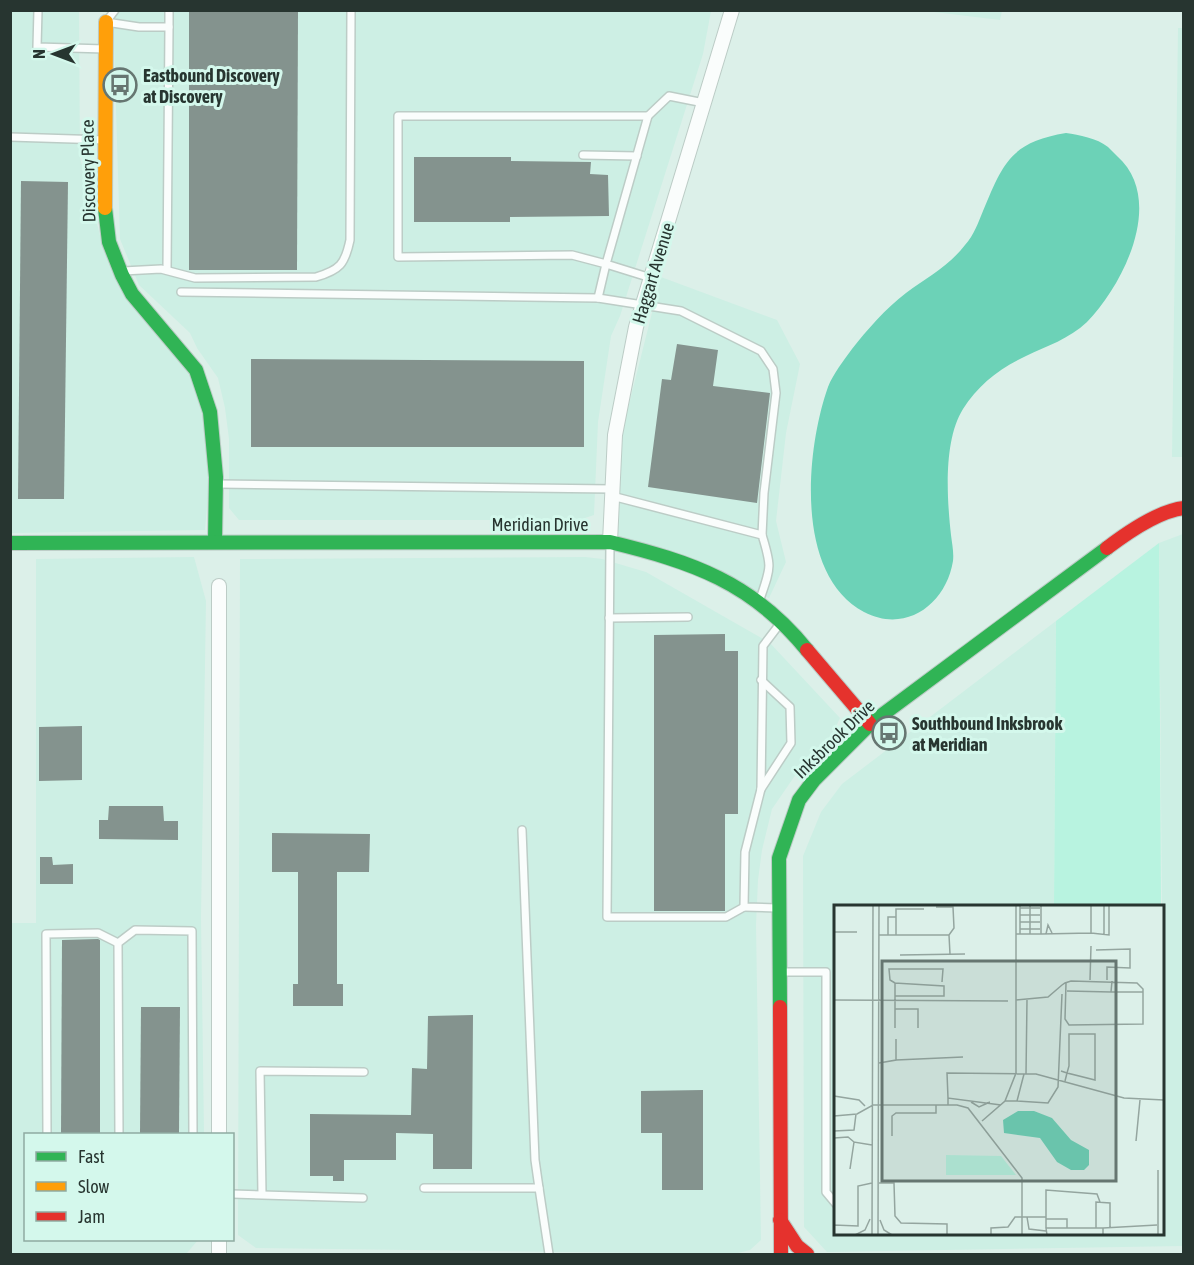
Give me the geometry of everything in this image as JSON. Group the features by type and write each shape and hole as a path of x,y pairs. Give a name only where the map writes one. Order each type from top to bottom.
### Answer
{"street":[{"name":"Haggart Avenue","path":"610,542 615,435 636,327 732,10"},
{"name":"Discovery Place","path":"106,22 105,209 109,242 132,294 196,370 210,412 216,484 215,541"},
{"name":"Inksbrook Drive","path":"781,1254 779,858 799,800 814,780 870,724 1131,530 1175,509 1184,508"},
{"name":"Meridian Drive","path":"10,543 610,542 692,565 728,581 760,601 782,621 870,724"},
{"path":"219,586 219,1133"},
{"path":"780,1220 797,1246 807,1254"}],"lane":[{"path":"38,10 37,47 105,49"},
{"path":"115,10 106,22 139,27 169,27"},
{"path":"167,270 169,10"},
{"path":"120,271 167,270 195,278 316,277 329,273 342,265 347,257 350,240 351,10"},
{"path":"598,298 648,116 669,96 704,103"},
{"path":"648,116 398,116 398,257 572,255 651,278"},
{"path":"10,137 105,140"},
{"path":"583,155 637,156"},
{"path":"181,292 598,298 681,312 761,351 773,369 776,393 764,493 762,535 770,559 770,570 760,601"},
{"path":"216,484 612,492 762,535"},
{"path":"610,542 607,917 726,917 744,907 779,908"},
{"path":"609,618 688,617"},
{"path":"744,907 745,852 761,789 763,646 782,621"},
{"path":"761,680 790,707 791,742 761,789"},
{"path":"522,830 535,1160 549,1254"},
{"path":"118,943 135,930 192,931 193,1133"},
{"path":"47,1133 46,934 98,933 118,943"},
{"path":"118,943 119,1133"},
{"path":"779,972 826,972 826,1192 834,1202"},
{"path":"262,1194 260,1071 364,1072"},
{"path":"423,1188 539,1188"},
{"path":"234,1194 363,1198"}],"shaded area":[{"path":"1002,10 1000,20 926,11"},
{"path":"10,11 79,11 80,158 104,251 189,372 205,417 210,471 205,530 11,533"},
{"path":"113,11 711,11 703,54 620,316 611,336 598,422 594,515 579,520 239,520 229,508 229,439 218,378 197,348 190,333 139,285 120,239"},
{"path":"1178,28 1184,28 1184,457 1172,457"},
{"path":"1066,133 1088,137 1104,144 1131,174 1138,195 1139,217 1126,264 1101,306 1087,322 1065,338 1016,361 999,372 976,392 963,409 952,437 949,453 948,505 953,561 949,576 933,602 922,611 909,617 880,618 864,612 841,594 826,570 816,541 811,476 814,443 828,387 846,358 877,319 914,287 952,259 968,241 976,229 997,180 1011,157 1033,142"},
{"path":"661,277 777,320 800,364 786,433 776,521 786,562 769,598 616,538 621,436"},
{"path":"1183,534 1183,1246 827,1252 804,1227 803,856 821,812 842,784 1056,621 1054,905 834,905 834,1235 1164,1235 1164,905 1162,905 1159,543"},
{"path":"1159,543 1161,905 1054,905 1056,621"},
{"path":"194,557 206,601 201,917 204,1133 24,1133 24,1241 197,1241 186,1254 11,1254 11,923 36,923 36,559"},
{"path":"585,557 602,559 646,572 770,643 840,718 833,733 794,777 772,809 762,850 756,925 761,1240 750,1250 734,1254 256,1248 238,1235 240,559"}],"building":[{"path":"189,10 298,10 297,270 189,270"},
{"path":"414,157 511,157 511,161 591,162 590,174 608,175 609,216 510,217 510,222 414,222"},
{"path":"21,181 68,182 64,499 18,499"},
{"path":"677,344 718,350 713,386 770,393 757,503 648,487 662,379 671,380"},
{"path":"251,359 584,361 584,447 251,447"},
{"path":"725,634 725,651 738,651 738,814 725,814 725,911 654,911 654,635"},
{"path":"82,726 82,780 39,781 39,727"},
{"path":"109,806 163,806 164,821 178,821 178,840 99,839 99,820 108,820"},
{"path":"272,833 370,834 369,872 337,872 337,984 343,984 343,1006 293,1006 293,984 298,984 298,872 272,872"},
{"path":"40,857 52,857 53,865 73,864 73,884 40,884"},
{"path":"62,940 100,940 100,1133 61,1133"},
{"path":"141,1007 180,1007 179,1133 140,1133"},
{"path":"473,1015 472,1169 433,1169 433,1134 396,1133 396,1160 344,1160 344,1181 333,1181 333,1176 310,1176 310,1114 411,1115 412,1068 427,1069 428,1016"},
{"path":"703,1090 703,1190 662,1190 662,1133 641,1133 641,1091"}],"traffic: fast":[{"path":"105,208 109,242 122,275 132,294 196,370 210,412 216,477 215,541"},
{"path":"10,543 610,542 668,558 719,578 765,607 807,650"},
{"path":"780,1007 779,858 799,800 814,780 870,724 1107,548"}],"traffic: slow":[{"path":"105,208 106,22"}],"traffic: jam":[{"path":"1107,548 1154,518 1184,508"},
{"path":"807,650 870,724"},
{"path":"780,1007 781,1254"},
{"path":"780,1220 797,1246 807,1254"}],"place":[{"name":"Eastbound Discovery at Discovery","path":"120,85"},
{"name":"Southbound Inksbrook at Meridian","path":"889,733"}]}
